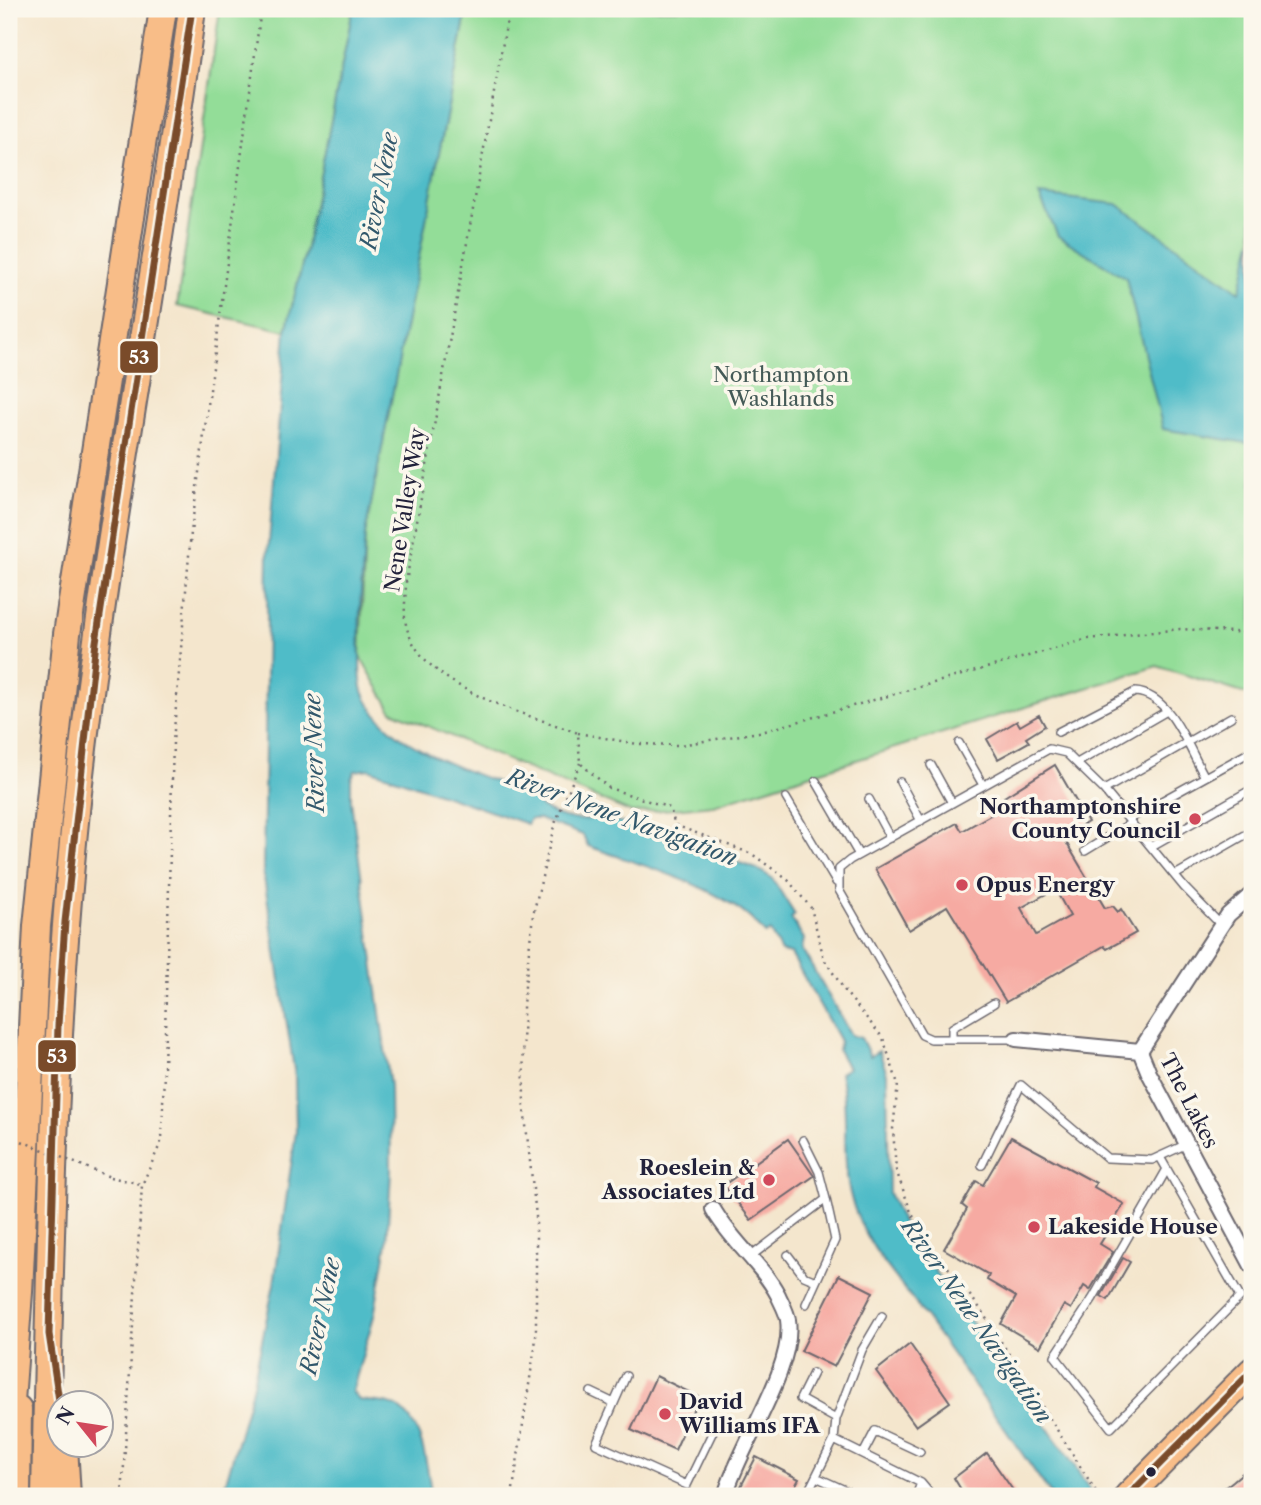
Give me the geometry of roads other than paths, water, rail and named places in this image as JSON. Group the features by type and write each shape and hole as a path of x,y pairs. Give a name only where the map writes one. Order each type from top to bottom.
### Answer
{"highway":[{"path":"9,1429 19,1292 37,926 67,634 163,9"},
{"path":"46,1496 58,1025 79,783 98,629 192,9"},
{"path":"17,1496 19,1292"},
{"path":"49,1334 57,1390"},
{"path":"1128,1496 1252,1371"},
{"path":"65,1460 67,1496"}],"street":[{"name":"The Lakes","path":"1252,894 1228,915 1140,1051 1149,1073 1252,1266"},
{"path":"1016,1039 1140,1051"},
{"path":"713,1209 725,1231 750,1257 776,1293 788,1318 788,1345 780,1371 750,1433 725,1496"}],"lane":[{"path":"1058,732 1135,692 1153,696 1167,711 1205,777"},
{"path":"1077,764 1167,711"},
{"path":"1104,790 1231,717"},
{"path":"959,743 984,785"},
{"path":"838,884 839,869 859,855 1049,749 1066,752 1104,790 1175,875 1222,925"},
{"path":"1085,851 1130,821 1252,751"},
{"path":"931,765 952,803"},
{"path":"816,781 859,855"},
{"path":"900,782 921,821"},
{"path":"1152,846 1252,789"},
{"path":"786,798 838,884 922,1035 931,1039 1016,1039"},
{"path":"869,799 890,838"},
{"path":"1175,875 1252,831"},
{"path":"952,1039 952,1028 993,1003"},
{"path":"982,1164 1021,1085 1107,1158 1152,1160 1187,1144"},
{"path":"803,1140 819,1172 835,1240 806,1304"},
{"path":"1160,1157 1167,1169 1240,1297 1111,1429 1055,1356 1093,1298 1167,1169"},
{"path":"750,1257 825,1199"},
{"path":"788,1255 804,1276 816,1281"},
{"path":"806,1496 834,1440 836,1419 862,1350 882,1317"},
{"path":"814,1373 800,1399 836,1419"},
{"path":"626,1376 596,1444 687,1486 718,1421 750,1433"},
{"path":"591,1392 614,1403"},
{"path":"863,1454 875,1430 920,1452"},
{"path":"834,1440 921,1483 932,1496"},
{"path":"816,1477 858,1496"},
{"path":"916,1496 921,1483"}],"water":[{"name":"River Nene","path":"353,9 467,9 365,535 360,628 360,675 363,691 374,712 412,744 435,757 532,795 536,802 552,813 583,820 599,815 757,869 772,878 795,915 791,918 804,939 802,949 851,1035 861,1038 870,1056 879,1051 887,1074 889,1193 905,1229 1074,1465 1089,1489 1090,1496 1052,1496 868,1237 855,1210 847,1176 845,1107 840,1073 848,1068 838,1050 840,1041 791,954 781,952 770,931 765,934 750,918 708,891 658,870 588,846 583,835 539,819 530,819 527,824 369,769 355,771 351,779 351,801 390,1086 391,1170 387,1243 374,1316 352,1392 359,1400 397,1407 413,1424 423,1447 432,1496 222,1496 251,1393 274,1284 296,1131 295,1076 263,871 268,555 286,331 305,253"},
{"path":"1039,195 1117,204 1240,292 1252,241 1252,444 1163,429 1126,278 1058,236"}],"place":[{"name":"Northamptonshire County Council","path":"1195,819"},
{"name":"Opus Energy","path":"962,885"},
{"name":"Roeslein & Associates Ltd","path":"769,1180"},
{"name":"Lakeside House","path":"1034,1227"},
{"name":"David Williams IFA","path":"665,1414"}],"park label":[{"name":"Northampton Washlands","path":"781,387"}],"water label":[{"name":"River Nene Navigation","path":"622,817"},
{"name":"River Nene Navigation","path":"977,1321"}]}
